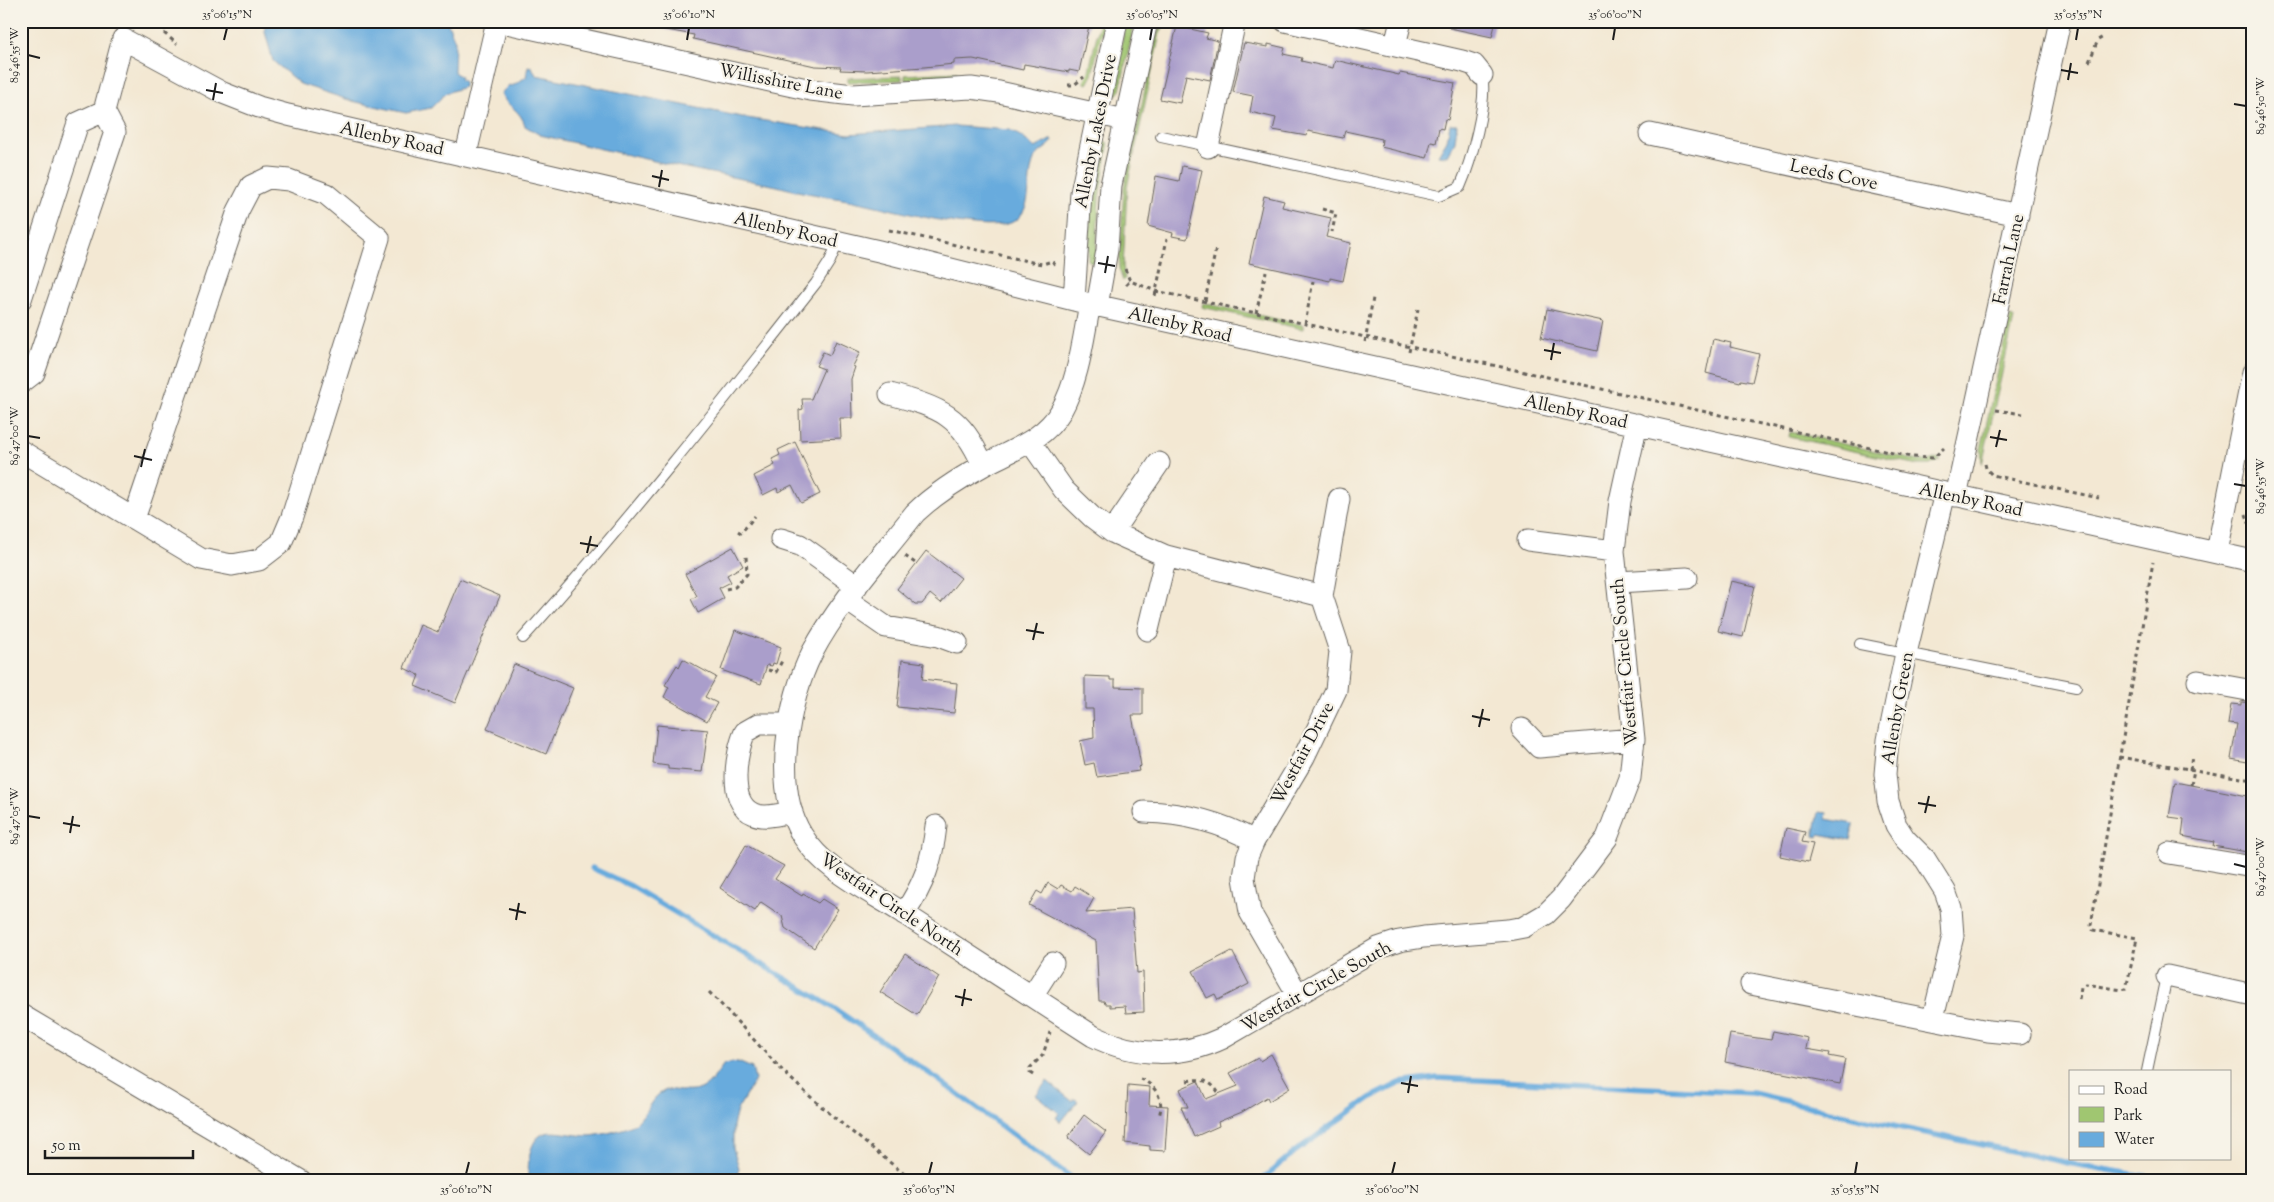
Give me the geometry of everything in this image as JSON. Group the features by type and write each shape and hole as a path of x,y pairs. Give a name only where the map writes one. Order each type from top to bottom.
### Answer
{"street":[{"name":"Willisshire Lane","path":"497,21 832,94 853,95 971,88 999,92 1125,120"},
{"path":"466,154 497,21"},
{"name":"Allenby Lakes Drive","path":"1087,303 1081,193 1096,114 1117,21"},
{"name":"Allenby Lakes Drive","path":"1087,303 1107,250 1111,185 1147,21"},
{"path":"1208,147 1235,21"},
{"path":"1285,21 1462,60 1474,65 1482,75"},
{"path":"1395,45 1401,21"},
{"name":"Farrah Lane","path":"1951,495 2018,215 2060,21"},
{"name":"Allenby Road","path":"104,111 123,39 223,93 259,107 838,242 1087,303 2253,561"},
{"path":"21,299 78,123 104,111 114,132 34,373 21,383"},
{"name":"Leeds Cove","path":"1650,134 2018,215"},
{"path":"21,451 201,560 232,565 259,560 281,543 292,517 380,238 326,194 289,180 268,178 251,186 238,211 134,519"},
{"name":"Westfair Circle North","path":"1032,996 835,869 819,856 801,834 792,812 786,777 789,724 799,685 812,653 826,628 915,513 930,499 983,465 1031,442 1060,413 1069,396 1087,303"},
{"path":"2217,552 2253,372"},
{"path":"890,394 922,403 952,418 968,435 983,465"},
{"name":"Westfair Circle South","path":"1032,996 1108,1044 1142,1051 1181,1052 1212,1043 1378,948 1399,940 1508,930 1524,926 1546,914 1561,899 1607,838 1630,778 1634,739 1614,551 1620,501 1637,424"},
{"path":"1031,442 1064,490 1092,517 1112,532 1166,556 1322,596 1340,499"},
{"path":"1112,532 1159,463"},
{"name":"Allenby Green","path":"1933,1018 1953,936 1951,908 1945,891 1925,859 1905,838 1896,825 1888,801 1884,774 1888,740 1906,654 1951,495"},
{"path":"781,539 800,545 886,627 938,636 957,643"},
{"path":"1528,540 1614,551"},
{"path":"1148,630 1166,556"},
{"path":"1618,582 1687,578"},
{"name":"Westfair Drive","path":"1298,995 1250,912 1244,878 1247,857 1254,841 1304,757 1336,690 1340,651 1322,596"},
{"path":"2198,681 2253,691"},
{"path":"789,724 759,724 745,732 738,756 737,786 739,800 745,809 755,815 768,816 792,812"},
{"path":"1522,729 1539,747 1634,739"},
{"path":"1144,812 1172,813 1199,818 1237,831 1254,841"},
{"path":"904,914 928,873 934,849 936,826"},
{"path":"2169,853 2253,867"},
{"path":"1032,996 1053,964"},
{"path":"2166,976 2252,993"},
{"path":"1750,984 1933,1018 1988,1031 2020,1034"},
{"path":"21,1016 301,1181"}],"lane":[{"path":"1161,136 1439,196 1460,187 1466,173 1484,97 1482,75"},
{"path":"523,638 659,482 810,291 830,261 838,242"},
{"path":"1860,644 2076,687"},
{"path":"2146,1070 2166,976"}],"path":[{"path":"164,33 182,48"},
{"path":"2089,62 2098,40 2105,36"},
{"path":"1066,85 1074,85 1079,82 1085,76 1088,68"},
{"path":"1322,209 1336,213 1332,232"},
{"path":"1155,296 1167,239"},
{"path":"1205,301 1216,248"},
{"path":"1126,260 1126,275 1130,281 1156,291 1911,457 1927,459 1940,454 1946,445"},
{"path":"1256,313 1266,272"},
{"path":"1126,286 1130,281"},
{"path":"1305,324 1313,281"},
{"path":"1365,342 1373,298"},
{"path":"1410,352 1418,309"},
{"path":"1994,419 1998,401"},
{"path":"1996,410 2023,414"},
{"path":"1940,454 1943,458"},
{"path":"1985,463 1986,468 1992,475 2099,498"},
{"path":"738,531 741,533 755,516"},
{"path":"726,589 734,587 747,574 746,556"},
{"path":"2078,999 2081,987 2086,984 2126,989 2137,938 2091,929 2153,562"},
{"path":"768,670 776,672 783,659"},
{"path":"2192,756 2192,785"},
{"path":"2119,757 2253,780"},
{"path":"709,992 745,1027 783,1071 852,1132 913,1181"},
{"path":"1033,1075 1030,1073 1030,1068 1043,1055 1050,1032"},
{"path":"1140,1079 1153,1086 1158,1094 1161,1104 1159,1116"},
{"path":"1187,1081 1204,1080 1218,1092"}],"green space":[{"path":"1100,21 1104,21 1092,75 1087,84 1084,82 1089,71"},
{"path":"1126,21 1135,21 1120,90 1117,94 1114,94 1112,92"},
{"path":"1162,21 1165,24 1160,33 1127,187 1123,266 1125,279 1123,281 1119,268 1124,187 1156,38"},
{"path":"957,72 957,76 905,80 905,75"},
{"path":"902,76 902,80 848,82 848,78"},
{"path":"1102,142 1107,142 1108,147 1099,198 1096,259 1093,263 1088,260 1092,191"},
{"path":"1203,303 1303,325 1303,329 1202,307"},
{"path":"2010,316 2014,318 1982,464 1981,449"},
{"path":"1790,432 1919,461 1937,458 1940,460 1930,465 1918,465 1789,437"}],"water":[{"path":"265,21 447,21 455,41 454,72 461,77 460,79 464,82 464,87 446,93 431,108 406,113 352,101 300,84 273,61 265,32"},
{"path":"528,66 532,67 536,75 747,118 849,134 956,126 1010,130 1035,148 1052,139 1053,141 1034,160 1025,207 1022,214 1016,220 1004,225 966,224 918,216 863,203 676,166 540,135 525,126 520,115 501,93 509,85 512,86 526,77"},
{"path":"1450,124 1457,124 1455,141 1447,156 1438,155 1447,140"},
{"path":"1819,812 1827,813 1826,819 1854,824 1850,840 1819,834 1818,837 1814,836"},
{"path":"738,1062 752,1068 755,1080 737,1110 733,1126 733,1148 739,1168 735,1181 528,1181 531,1149 541,1135 552,1132 590,1136 624,1128 637,1122 652,1101 664,1091 698,1090 712,1081 724,1064"},
{"path":"1047,1081 1072,1101 1075,1099 1078,1101 1061,1122 1056,1118 1059,1113 1036,1095"}],"building":[{"path":"662,21 1090,21 1079,72 1069,70 1069,72 1024,64 1023,70 973,59 954,60 954,64 924,67 867,71 840,70 841,67 815,66 693,39 694,35 661,29"},
{"path":"1450,21 1496,21 1492,37 1450,28"},
{"path":"1177,26 1208,33 1206,38 1218,41 1210,80 1186,75 1180,103 1160,99"},
{"path":"1244,43 1268,47 1268,44 1285,48 1283,54 1302,58 1301,61 1333,68 1335,60 1399,75 1400,73 1455,83 1448,120 1445,119 1443,129 1439,128 1436,143 1431,142 1427,158 1381,147 1382,139 1345,131 1343,138 1308,131 1307,136 1273,130 1276,118 1250,112 1253,96 1233,92"},
{"path":"1182,166 1202,170 1187,239 1172,236 1173,233 1148,226 1156,176 1179,181"},
{"path":"1264,196 1284,201 1282,207 1331,218 1326,237 1351,243 1343,281 1330,278 1330,281 1249,263"},
{"path":"1547,309 1603,321 1597,351 1541,338"},
{"path":"1713,339 1731,343 1730,347 1759,354 1752,382 1741,380 1740,382 1706,373"},
{"path":"836,341 860,352 853,366 855,367 851,379 852,418 840,418 841,438 800,440 799,410 803,409 802,399 811,399 824,369 816,366 823,352 830,355"},
{"path":"795,442 820,494 801,503 792,485 778,492 777,488 763,495 754,476 775,465 772,459 780,455 778,450"},
{"path":"733,547 743,566 727,575 731,582 719,588 724,598 698,613 691,599 697,596 685,574"},
{"path":"926,551 961,578 941,603 930,594 922,604 915,604 897,589"},
{"path":"460,579 500,596 455,703 415,686 419,675 404,668 421,625 438,632"},
{"path":"1731,581 1755,586 1743,637 1718,631"},
{"path":"735,630 781,647 776,664 773,663 772,666 767,665 761,684 721,670"},
{"path":"683,659 716,677 705,697 717,703 707,721 664,697 669,687 665,685 677,665 679,667"},
{"path":"902,660 924,663 922,679 957,683 954,713 897,707"},
{"path":"514,664 573,688 546,754 487,729"},
{"path":"1085,676 1110,677 1110,680 1115,680 1115,687 1143,688 1143,715 1132,715 1141,766 1138,767 1139,771 1097,777 1094,763 1085,765 1080,741 1094,738 1093,709 1085,709"},
{"path":"2241,702 2253,703 2253,763 2231,759 2237,724 2228,723 2231,704 2241,705"},
{"path":"657,725 708,730 702,772 668,769 668,766 653,764"},
{"path":"2175,782 2253,797 2253,842 2249,841 2247,852 2213,846 2214,842 2182,836 2184,819 2169,817"},
{"path":"1786,828 1805,832 1802,842 1813,844 1808,862 1780,856"},
{"path":"746,845 784,866 775,879 802,896 803,894 818,903 822,899 838,909 814,948 785,928 782,916 761,902 755,911 720,888"},
{"path":"1048,883 1058,889 1061,885 1072,891 1075,886 1094,898 1086,913 1132,909 1137,973 1143,972 1144,1012 1126,1013 1125,1006 1110,1007 1110,1004 1099,1001 1096,941 1029,905 1037,891 1042,894"},
{"path":"1232,951 1249,984 1218,1000 1215,994 1207,998 1193,971"},
{"path":"905,954 939,977 917,1015 880,992"},
{"path":"1773,1031 1808,1038 1806,1049 1830,1053 1829,1056 1845,1059 1840,1084 1725,1062 1730,1034 1771,1040"},
{"path":"1271,1054 1290,1088 1269,1101 1267,1097 1242,1112 1218,1122 1219,1126 1194,1137 1181,1107 1188,1107 1180,1089 1198,1081 1206,1099 1238,1086 1230,1073 1258,1058 1260,1061"},
{"path":"1128,1085 1150,1087 1149,1105 1168,1106 1165,1151 1150,1150 1150,1146 1125,1143"},
{"path":"1084,1115 1106,1132 1089,1154 1068,1137"}],"waterway":[{"path":"592,868 631,886 829,1005 936,1078 1076,1181"},
{"path":"1260,1181 1293,1153 1370,1098 1400,1083 1437,1078 1753,1093 1879,1123 2073,1164 2174,1181"}]}
